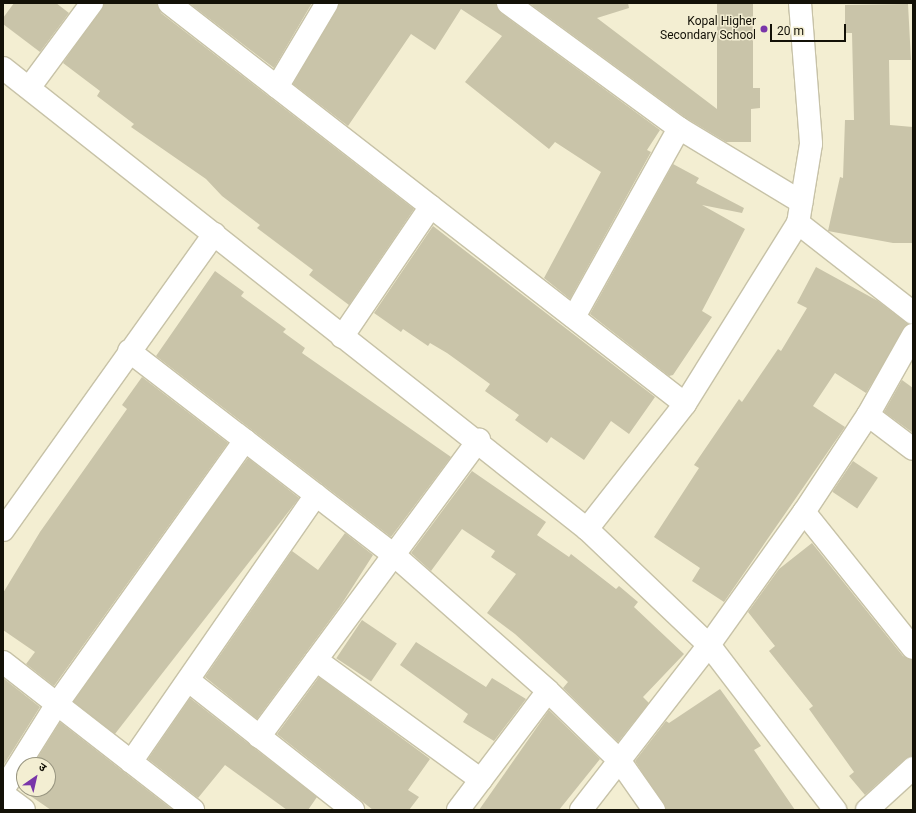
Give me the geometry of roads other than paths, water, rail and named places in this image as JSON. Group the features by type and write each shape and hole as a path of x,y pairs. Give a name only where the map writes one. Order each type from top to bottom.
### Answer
{"street":[{"path":"29,88 92,3"},
{"path":"169,3 685,404"},
{"path":"277,87 327,3"},
{"path":"508,3 679,128 799,213 913,313"},
{"path":"587,529 685,404 799,213 810,144 800,3"},
{"path":"3,68 342,337 479,440 587,529 709,645 835,810"},
{"path":"574,317 679,128"},
{"path":"342,337 431,206"},
{"path":"3,530 129,351 214,234"},
{"path":"581,810 709,645 804,512 868,415 913,335"},
{"path":"129,351 394,555 548,690 619,760 654,810"},
{"path":"868,415 913,449"},
{"path":"3,790 57,704 245,440"},
{"path":"259,736 479,440"},
{"path":"131,762 189,681 316,495"},
{"path":"804,512 909,633"},
{"path":"316,660 481,780"},
{"path":"3,662 193,810"},
{"path":"189,681 353,810"},
{"path":"458,810 548,690"},
{"path":"867,810 913,768"},
{"path":"3,794 24,810"}],"place":[{"name":"Kopal Higher Secondary School","path":"764,29"}]}
